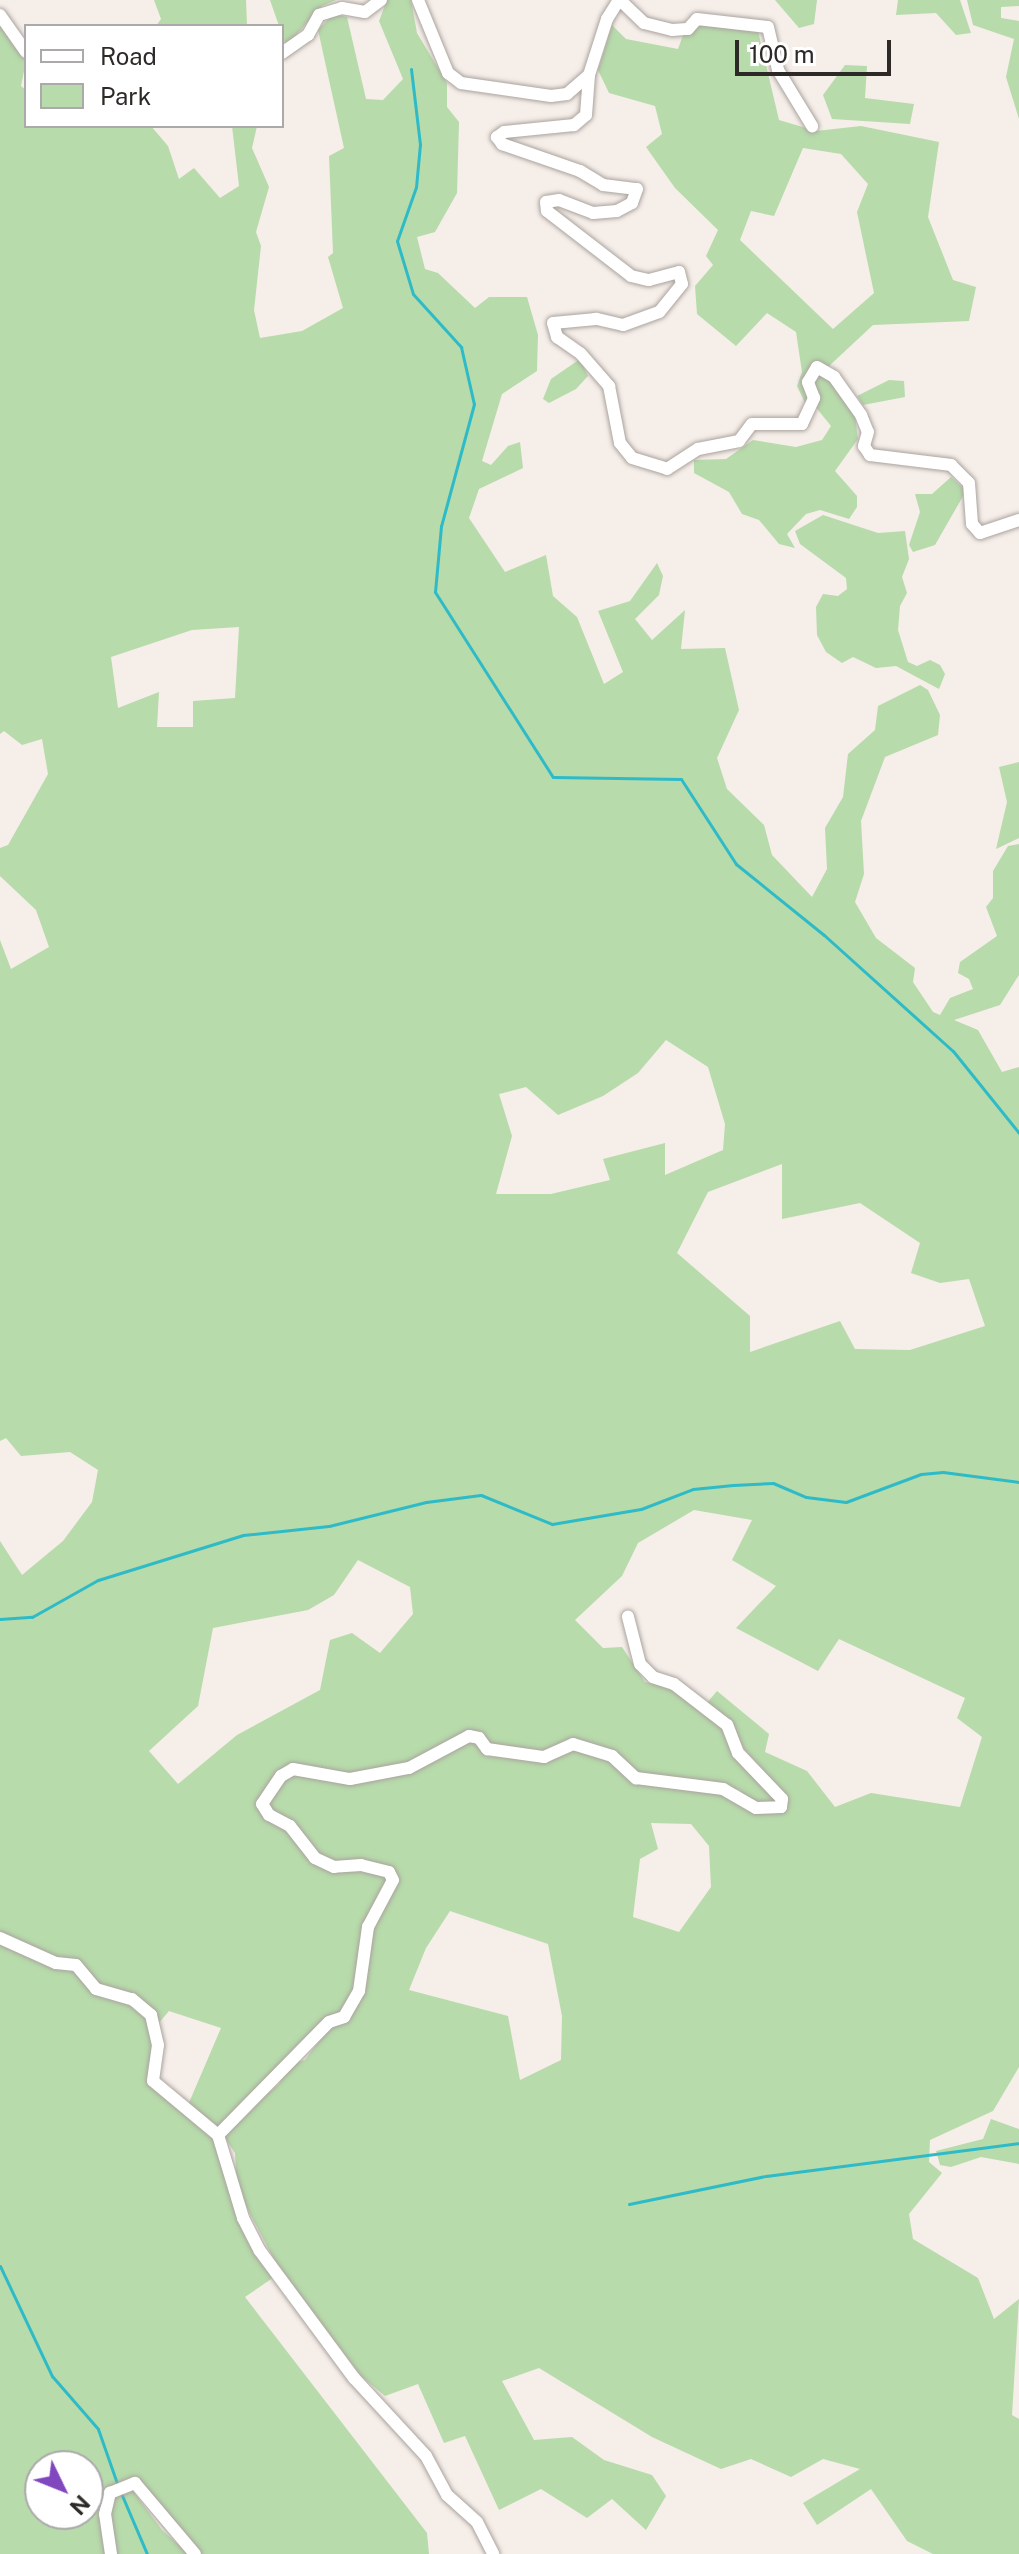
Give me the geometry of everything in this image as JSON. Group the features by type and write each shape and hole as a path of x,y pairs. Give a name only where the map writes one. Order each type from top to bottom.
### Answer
{"street":[{"path":"284,52 308,35 319,15 342,8 365,12 381,0"},
{"path":"418,0 448,73 461,83 512,94 551,96 567,94 589,75"},
{"path":"812,126 778,70 768,27 697,19 680,31 644,23 620,0 607,19 589,75 586,115 574,125 504,132 497,137 502,144 580,171 603,185 637,189 632,203 617,211 593,213 559,200 546,202 547,211 631,276 649,280 679,272 682,284 659,312 623,325 596,319 553,323 557,337 581,354 609,386 620,443 632,458 667,469 698,449 739,441 752,424 802,424 814,398 808,382 817,367 834,377 861,415 868,432 864,446 870,455 951,465 969,483 972,524 980,533 1019,520"},
{"path":"0,15 24,49"},
{"path":"218,2135 329,2022 344,2017 352,2006 364,1967 368,1927 393,1880 389,1872 361,1865 323,1864 290,1826 269,1815 262,1804 266,1796 293,1769 350,1779 409,1768 469,1736 479,1738 487,1749 544,1757 573,1744 612,1756 636,1778 723,1789 738,1793 756,1808 781,1807 782,1799 738,1753 727,1725 640,1664 628,1617"},
{"path":"0,1938 56,1963 76,1965 96,1989 143,2006 156,2030 153,2081 218,2135 239,2207 260,2251 354,2378 426,2456 447,2495 477,2522 493,2554"},
{"path":"111,2554 105,2514 110,2493 135,2483 195,2554"}],"green space":[{"path":"154,0 246,0 247,24 157,24 161,19"},
{"path":"270,0 336,0 322,6 286,46 284,24 278,24"},
{"path":"387,0 411,0 417,33 447,83 447,107 459,122 457,193 435,232 417,237 425,269 438,273 475,308 489,297 527,297 538,335 537,371 502,394 482,461 491,465 508,446 520,442 523,468 479,489 469,518 505,572 546,555 553,596 577,617 604,684 623,672 598,611 630,601 657,563 663,576 659,595 635,619 652,640 685,610 681,649 725,648 739,710 717,758 727,789 764,825 772,855 812,897 827,869 825,828 843,797 848,754 875,730 878,706 920,685 928,690 940,715 938,735 885,757 861,821 864,874 855,902 876,938 915,968 913,982 933,1012 940,1015 950,998 973,989 969,979 958,973 960,962 997,936 986,907 993,898 993,871 1008,846 1019,844 1019,975 1000,1005 954,1020 978,1030 1002,1072 1019,1067 1019,2067 993,2111 930,2140 929,2162 942,2173 909,2214 913,2239 978,2278 994,2319 1019,2299 1012,2415 1019,2419 1019,2554 933,2554 907,2541 871,2489 817,2525 803,2503 860,2469 823,2459 791,2477 751,2459 721,2469 652,2437 539,2368 502,2381 534,2440 572,2437 604,2460 652,2475 666,2496 646,2530 612,2499 587,2518 541,2489 499,2510 465,2436 444,2443 418,2384 385,2396 361,2376 278,2267 237,2189 235,2153 225,2138 235,2121 279,2084 289,2064 305,2060 331,2025 346,2021 356,2007 374,1929 398,1876 391,1867 329,1862 319,1855 300,1830 268,1806 283,1780 295,1774 351,1783 412,1773 464,1740 476,1741 485,1756 544,1761 573,1749 609,1761 636,1780 724,1792 757,1813 785,1809 787,1797 744,1749 729,1721 706,1704 717,1691 769,1734 765,1752 807,1771 835,1807 871,1793 960,1807 982,1737 957,1718 965,1698 839,1639 818,1671 736,1628 776,1586 732,1560 752,1520 694,1510 638,1543 622,1576 575,1620 603,1648 622,1647 645,1682 667,1687 725,1728 735,1755 779,1805 756,1806 739,1790 723,1786 636,1775 612,1753 572,1740 542,1754 487,1745 481,1735 466,1733 407,1765 348,1775 290,1767 276,1775 259,1805 267,1818 289,1829 323,1868 363,1869 389,1879 363,1928 362,1967 348,2007 341,2016 324,2021 297,2056 281,2063 273,2081 229,2115 219,2130 188,2105 221,2028 169,2011 158,2024 142,2002 98,1988 78,1963 56,1959 0,1934 0,1541 22,1575 63,1541 92,1502 98,1470 70,1452 21,1456 6,1438 0,1441 0,940 11,969 49,947 36,910 0,876 0,848 8,845 48,774 42,739 22,745 4,731 0,734 0,20 15,34 24,56 21,86 24,88 24,128 153,128 168,146 179,179 194,168 220,198 239,186 232,128 257,128 252,148 269,187 256,232 261,246 254,310 260,338 302,331 343,308 328,257 333,253 329,156 344,148 318,30 333,14 347,17 366,99 383,100 403,79 379,21","holes":["239,627 235,698 193,701 193,727 157,727 159,692 118,708 111,657 192,630","666,1040 708,1067 725,1124 723,1150 665,1175 665,1143 603,1159 610,1180 551,1194 496,1194 512,1136 499,1094 526,1087 558,1115 603,1096 638,1073","782,1164 782,1219 860,1203 920,1243 911,1273 940,1283 969,1279 985,1326 910,1350 855,1349 840,1321 750,1352 750,1316 677,1253 708,1192","358,1560 410,1587 413,1614 380,1653 352,1633 330,1640 320,1690 237,1735 178,1784 149,1751 198,1706 213,1628 308,1610 334,1595","651,1823 691,1824 709,1846 711,1887 679,1932 633,1917 640,1859 658,1849","450,1911 548,1944 562,2016 561,2060 520,2080 508,2016 409,1990 426,1948"]},
{"path":"775,0 817,0 814,24 799,28"},
{"path":"898,0 960,0 971,33 956,35 936,13 896,15"},
{"path":"967,0 1019,0 1019,6 1001,7 1001,18 1019,21 1019,119 1006,77 1014,39 973,25"},
{"path":"699,22 758,31 779,120 816,131 861,126 939,142 928,217 953,280 976,287 969,321 873,325 828,367 815,363 806,405 797,386 802,372 796,332 767,313 736,346 697,314 695,286 713,265 706,256 718,230 675,188 646,147 662,134 655,106 609,93 598,70 612,25 626,39 678,49 683,35","holes":["803,148 841,154 868,184 857,212 874,293 833,329 740,240 751,211 774,216"]},
{"path":"845,65 867,66 865,98 914,104 910,124 832,119 823,95"},
{"path":"580,359 588,376 576,389 549,403 543,399 551,379"},
{"path":"820,374 834,380 855,416 858,439 835,471 857,496 857,507 849,519 820,510 806,514 787,534 795,548 779,544 759,520 742,514 729,492 694,473 694,460 726,459 753,440 796,447 822,440 831,426 814,405 810,383"},
{"path":"889,380 904,381 905,397 863,405 857,396"},
{"path":"951,477 966,491 935,545 913,552 909,545 920,512 915,494 932,494"},
{"path":"823,515 878,533 905,531 909,559 902,577 907,593 900,606 898,630 908,662 917,666 930,660 940,665 945,674 939,689 896,666 876,668 853,657 842,663 826,652 817,635 816,607 823,594 838,596 847,589 846,578 800,544 795,531"},
{"path":"1019,762 1019,838 996,849 1007,802 999,767"},
{"path":"0,1944 77,1969 96,1993 142,2010 153,2031 150,2083 217,2138 228,2187 274,2277 245,2297 427,2533 429,2554 201,2554 137,2478 104,2492 104,2450 24,2450 24,2530 104,2530 104,2513 106,2554 0,2554"},
{"path":"991,2119 1019,2129 1019,2164 981,2157 951,2167 940,2165 936,2151 983,2139"},
{"path":"133,2491 162,2530 189,2554 114,2554 108,2515 113,2496"}],"waterway":[{"path":"411,69 420,144 416,187 397,241 413,294 461,347 474,404 441,526 435,592 553,777 681,779 736,864 824,935 953,1051 1019,1133"},
{"path":"0,1619 32,1617 98,1580 243,1535 329,1526 426,1502 481,1495 552,1524 641,1509 693,1489 733,1485 773,1483 806,1497 846,1502 921,1474 943,1472 1019,1482"},
{"path":"629,2204 766,2176 1019,2143"},
{"path":"0,2266 52,2376 98,2429 118,2486"},
{"path":"121,2493 147,2554"}]}
